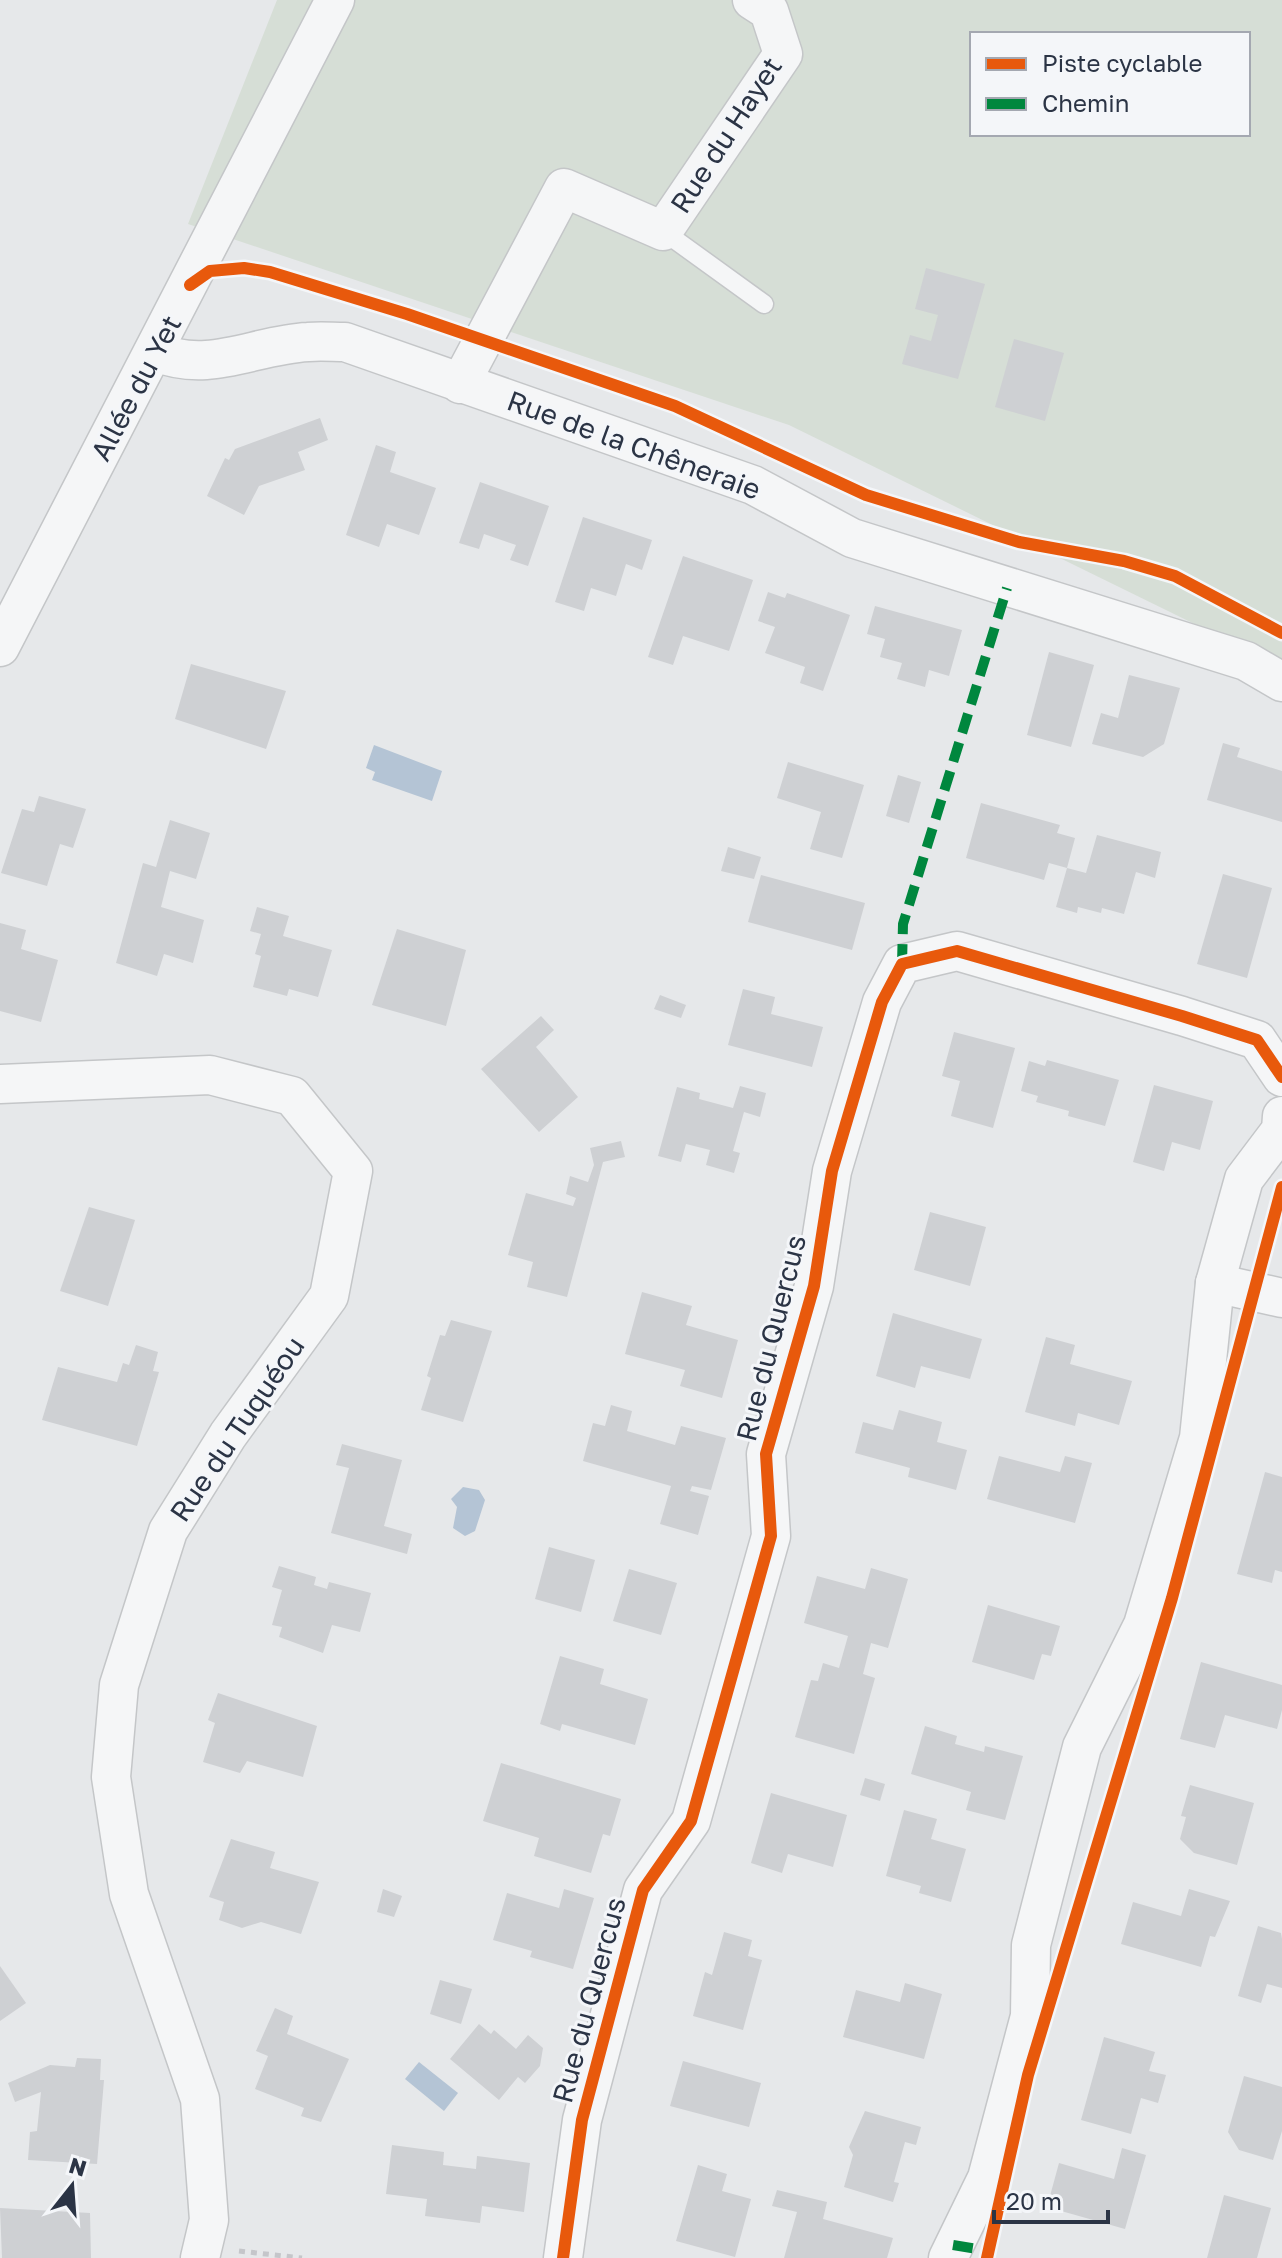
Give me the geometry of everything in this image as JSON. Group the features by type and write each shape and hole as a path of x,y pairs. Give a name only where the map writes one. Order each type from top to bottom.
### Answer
{"street":[{"name":"Allée du Yet","path":"0,647 335,0"},
{"name":"Rue du Hayet","path":"460,384 564,188 663,231 783,54 769,11 752,0"},
{"name":"Rue de la Chêneraie","path":"155,352 179,362 239,357 306,342 345,342 753,485 852,538 1246,661 1282,682"},
{"name":"Rue du Quercus","path":"563,2258 582,2120 643,1890 691,1821 771,1536 766,1454 814,1286 832,1171 882,1002 902,964 957,951 1182,1016 1257,1040 1282,1077"},
{"name":"Rue du Tuquéou","path":"0,1084 210,1075 292,1096 353,1171 329,1296 228,1435 168,1531 119,1685 111,1777 129,1894 200,2099 209,2220 201,2253"},
{"path":"948,2258 987,2178 1030,2016 1031,1945 1082,1747 1143,1625 1199,1438 1215,1283 1244,1179 1281,1130 1282,1116"},
{"path":"1215,1283 1282,1298"}],"lane":[{"name":"Rue du Hayet","path":"663,231 764,304"}],"path":[{"path":"201,2253 302,2258"}],"shaded area":[{"path":"277,0 1282,0 1282,667 789,425 188,224"}],"water":[{"path":"374,745 442,771 432,801 372,780 375,772 366,768"},
{"path":"463,1487 479,1490 485,1500 475,1531 465,1536 453,1528 457,1507 451,1499"},
{"path":"419,2062 458,2093 444,2111 405,2079"}],"building":[{"path":"926,268 985,284 958,379 902,364 910,335 931,341 938,315 915,309"},
{"path":"1014,339 1064,353 1045,421 995,407"},
{"path":"320,418 328,440 298,452 305,470 259,486 244,515 207,496 225,458 229,460 235,449"},
{"path":"376,445 396,452 390,472 436,488 419,535 387,524 379,547 346,535"},
{"path":"480,482 549,506 528,566 510,560 516,545 484,534 479,549 459,543"},
{"path":"583,517 652,540 642,570 626,564 616,596 591,588 584,611 555,602"},
{"path":"683,556 753,580 729,651 683,636 673,665 648,657"},
{"path":"768,592 785,598 787,593 850,615 823,691 800,683 805,667 765,653 775,627 758,621"},
{"path":"875,606 962,630 949,676 929,670 925,687 897,679 902,663 880,657 885,639 867,634"},
{"path":"1049,652 1094,665 1071,747 1027,735"},
{"path":"191,664 286,691 266,749 175,719"},
{"path":"1129,675 1180,688 1164,744 1143,757 1092,744 1101,713 1118,718"},
{"path":"1223,743 1240,748 1237,757 1282,771 1282,822 1207,800"},
{"path":"788,762 864,785 842,858 810,849 821,812 777,798"},
{"path":"898,775 921,782 909,823 886,816"},
{"path":"39,796 86,809 73,848 60,844 47,886 1,873 22,809 34,812"},
{"path":"981,803 1060,825 1057,833 1075,838 1067,868 1049,863 1044,880 966,858"},
{"path":"170,820 210,833 196,879 170,871 161,907 204,920 193,963 164,954 157,976 116,963 143,863 156,867"},
{"path":"1097,835 1161,852 1155,878 1136,872 1124,914 1102,908 1101,913 1078,907 1077,913 1056,907 1067,868 1086,873"},
{"path":"728,847 761,857 754,879 721,871"},
{"path":"1223,874 1272,888 1247,978 1197,964"},
{"path":"761,875 865,903 852,950 748,922"},
{"path":"257,907 289,916 283,936 332,950 318,997 289,989 287,996 253,987 261,956 255,954 261,934 250,931"},
{"path":"0,923 26,930 21,949 58,960 41,1022 0,1011"},
{"path":"397,929 466,950 446,1026 372,1005"},
{"path":"743,989 775,997 771,1014 823,1027 812,1067 728,1045"},
{"path":"660,995 686,1005 681,1018 654,1009"},
{"path":"541,1016 554,1030 536,1047 578,1097 539,1132 481,1069"},
{"path":"954,1032 1015,1048 993,1128 951,1116 960,1081 942,1076"},
{"path":"1047,1060 1119,1080 1105,1126 1068,1116 1069,1111 1036,1102 1038,1096 1021,1091 1029,1061 1045,1066"},
{"path":"1154,1085 1213,1101 1200,1150 1172,1142 1164,1171 1133,1162"},
{"path":"740,1086 766,1093 760,1117 744,1112 733,1151 740,1153 734,1173 706,1165 710,1150 686,1144 681,1162 658,1156 677,1087 700,1093 699,1099 733,1108"},
{"path":"621,1141 625,1157 603,1162 567,1297 527,1287 533,1262 508,1255 526,1193 573,1206 576,1198 566,1194 570,1176 588,1182 594,1165 590,1148"},
{"path":"89,1207 135,1220 108,1306 60,1291"},
{"path":"930,1212 986,1227 970,1286 914,1270"},
{"path":"642,1292 692,1306 686,1325 738,1340 722,1398 680,1386 685,1370 625,1354"},
{"path":"893,1313 982,1339 970,1379 921,1366 915,1388 876,1376"},
{"path":"451,1320 492,1331 463,1422 421,1410 431,1378 427,1376 440,1335 445,1336"},
{"path":"1046,1337 1075,1345 1070,1364 1132,1381 1119,1425 1078,1413 1075,1426 1025,1412"},
{"path":"136,1345 158,1352 153,1371 159,1372 137,1446 42,1420 58,1367 117,1382 123,1363 129,1365"},
{"path":"611,1405 632,1411 627,1431 675,1445 681,1426 726,1438 711,1490 692,1486 690,1491 709,1496 698,1535 660,1524 671,1486 583,1461 593,1423 605,1426"},
{"path":"899,1410 942,1422 937,1442 967,1450 956,1490 908,1477 910,1468 855,1453 863,1422 893,1430"},
{"path":"342,1444 402,1460 384,1526 412,1534 407,1554 331,1533 349,1468 336,1465"},
{"path":"999,1456 1060,1472 1065,1456 1092,1463 1075,1523 987,1499"},
{"path":"1265,1472 1282,1477 1282,1572 1275,1570 1272,1583 1237,1574"},
{"path":"549,1547 595,1560 581,1612 535,1599"},
{"path":"279,1566 316,1577 314,1585 327,1589 329,1582 371,1593 360,1632 332,1625 323,1653 279,1637 282,1627 272,1625 282,1590 272,1587"},
{"path":"871,1568 908,1579 888,1648 871,1643 863,1674 875,1678 854,1754 795,1737 811,1680 818,1681 823,1663 839,1668 848,1636 804,1623 817,1576 865,1589"},
{"path":"629,1569 677,1583 661,1635 613,1621"},
{"path":"988,1605 1060,1626 1051,1656 1042,1654 1034,1680 972,1662"},
{"path":"560,1656 604,1669 600,1684 648,1699 635,1745 562,1724 560,1731 540,1724"},
{"path":"1201,1662 1282,1685 1282,1710 1277,1729 1225,1715 1215,1748 1180,1739"},
{"path":"218,1693 317,1726 303,1777 247,1761 240,1773 203,1762 215,1723 208,1720"},
{"path":"925,1726 957,1736 955,1744 984,1752 985,1746 1023,1756 1005,1820 966,1810 971,1792 911,1774"},
{"path":"501,1763 621,1799 610,1836 603,1834 591,1873 534,1856 539,1838 483,1821"},
{"path":"865,1778 885,1784 880,1801 860,1795"},
{"path":"1190,1785 1254,1803 1237,1865 1194,1853 1180,1839 1186,1817 1181,1816"},
{"path":"771,1793 847,1815 833,1867 788,1854 782,1873 751,1863"},
{"path":"904,1810 937,1819 931,1839 966,1849 951,1902 919,1893 921,1886 886,1876"},
{"path":"231,1839 275,1852 270,1868 319,1882 301,1934 261,1922 242,1928 219,1920 224,1902 209,1897"},
{"path":"383,1889 402,1896 394,1917 377,1912"},
{"path":"564,1889 594,1898 573,1969 530,1957 532,1951 493,1940 507,1893 559,1908"},
{"path":"1189,1889 1230,1901 1215,1937 1210,1936 1201,1967 1121,1944 1133,1902 1181,1916"},
{"path":"1258,1926 1281,1933 1282,1939 1282,1988 1267,1984 1261,2003 1238,1996"},
{"path":"724,1932 752,1940 748,1956 762,1960 743,2030 693,2016 705,1972 712,1975"},
{"path":"0,1966 26,2003 0,2021"},
{"path":"440,1980 472,1989 461,2024 430,2014"},
{"path":"905,1983 942,1994 924,2059 843,2037 856,1990 900,2002"},
{"path":"275,2008 293,2016 287,2034 349,2059 321,2122 301,2116 304,2108 255,2089 268,2056 256,2051"},
{"path":"479,2024 491,2034 494,2030 516,2049 528,2035 543,2048 540,2066 525,2083 518,2077 499,2100 450,2059"},
{"path":"1104,2037 1155,2052 1149,2071 1166,2075 1158,2103 1141,2098 1131,2134 1081,2120"},
{"path":"77,2058 101,2059 100,2080 104,2080 97,2164 28,2160 30,2132 37,2131 41,2092 15,2102 8,2083 50,2065 75,2067"},
{"path":"683,2061 761,2083 749,2127 670,2106"},
{"path":"1244,2076 1282,2087 1282,2131 1273,2160 1239,2150 1228,2132"},
{"path":"865,2111 921,2127 916,2145 905,2142 894,2182 899,2183 893,2202 844,2187 853,2155 849,2147"},
{"path":"392,2145 444,2152 443,2165 476,2169 477,2156 530,2163 524,2212 482,2206 480,2223 425,2216 427,2199 386,2194"},
{"path":"1122,2148 1146,2155 1125,2229 1047,2207 1059,2163 1114,2179"},
{"path":"698,2165 727,2174 722,2191 751,2199 735,2257 676,2241"},
{"path":"777,2190 827,2202 823,2219 893,2238 887,2258 784,2258 797,2212 772,2206"},
{"path":"1224,2195 1271,2208 1257,2258 1207,2258"},
{"path":"0,2208 90,2213 91,2258 2,2258"}],"marked path":[{"path":"902,964 903,924 1007,588"},
{"path":"953,2245 990,2251"}],"cycle path":[{"path":"190,285 210,271 244,268 270,272 407,314 675,406 866,495 1019,542 1124,561 1175,576 1282,633"},
{"path":"563,2258 582,2120 643,1890 691,1821 771,1536 766,1454 814,1286 832,1171 882,1002 902,964 957,951 1182,1016 1257,1040 1282,1077"},
{"path":"987,2258 1028,2075 1172,1598 1282,1187"}]}
